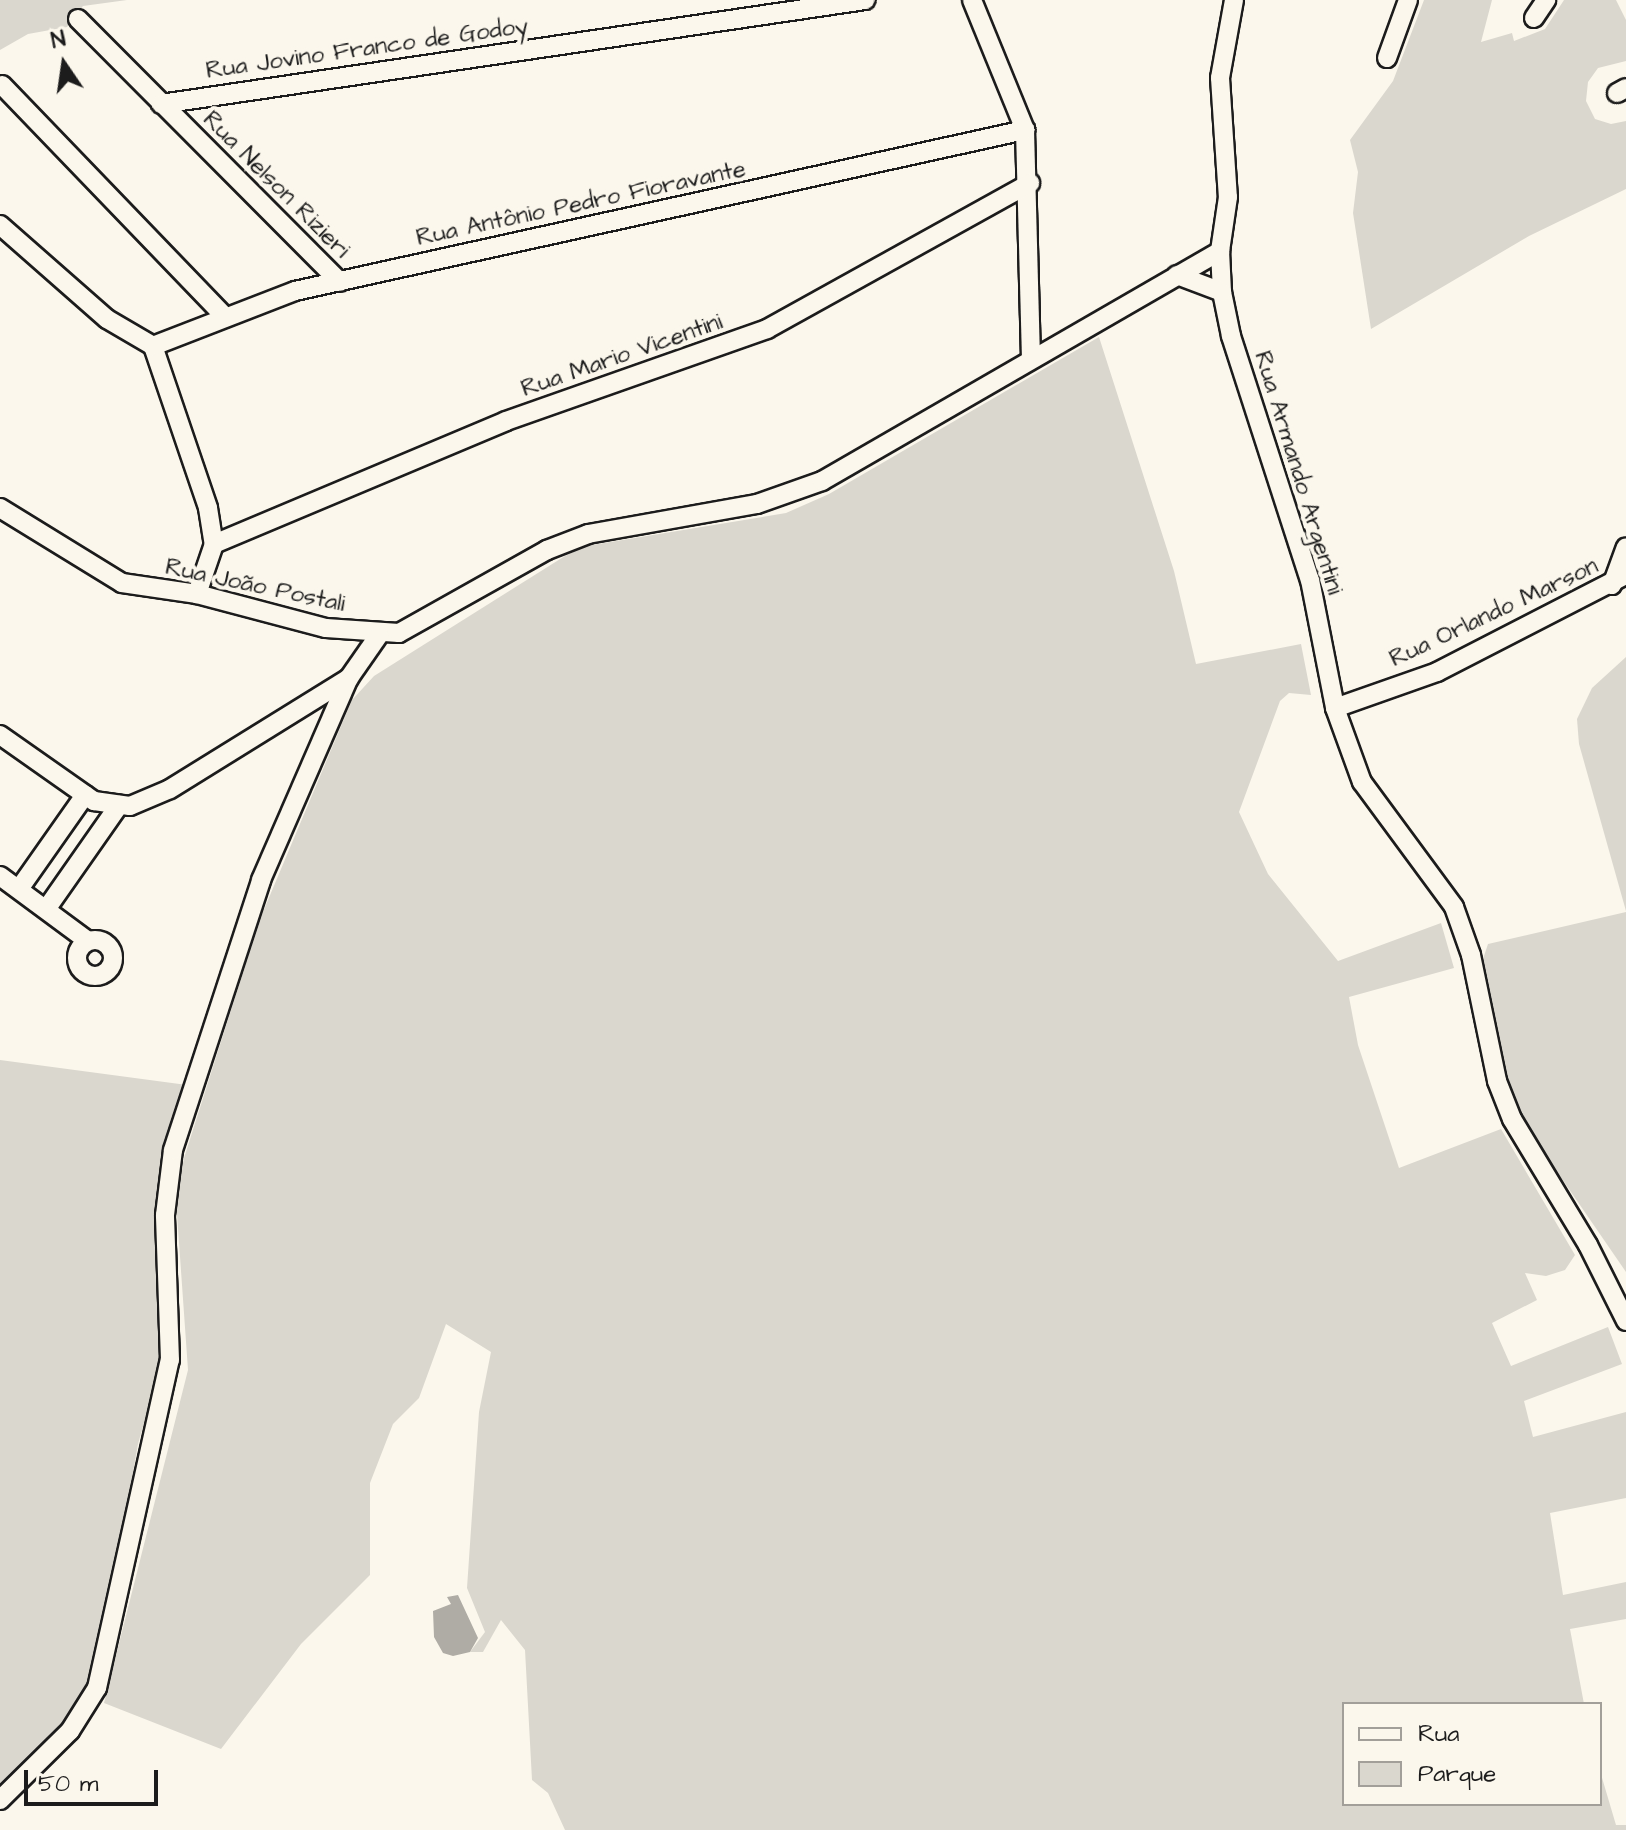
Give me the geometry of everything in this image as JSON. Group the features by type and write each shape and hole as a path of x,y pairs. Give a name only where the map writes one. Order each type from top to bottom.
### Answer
{"street":[{"name":"Rua Jovino Franco de Godoy","path":"161,104 865,0"},
{"path":"972,0 1025,130 1030,183 1031,357"},
{"name":"Rua Armando Argentini","path":"1234,0 1221,50 1228,197 1220,251 1222,292 1235,348 1310,580 1335,708 1362,782 1454,907 1471,955 1497,1081 1512,1119 1588,1245 1626,1321"},
{"path":"1387,58 1408,0"},
{"path":"1534,18 1546,0"},
{"name":"Rua Nelson Rizieri","path":"78,19 340,282"},
{"path":"2,85 225,317"},
{"name":"Rua Antônio Pedro Fioravante","path":"153,346 295,291 1025,130"},
{"name":"Rua Mario Vicentini","path":"214,544 506,421 767,329 1030,183"},
{"path":"0,225 107,319 153,346 208,508 214,544 197,594"},
{"path":"0,1800 70,1731 97,1688 170,1360 165,1215 173,1150 252,903 349,678 379,635 399,633 547,550 588,534 783,497 822,481 1031,357 1220,251"},
{"path":"1177,275 1222,292"},
{"name":"Rua João Postali","path":"0,508 122,583 197,594 326,628 379,635"},
{"path":"1619,580 1626,547"},
{"name":"Rua Orlando Marson","path":"1335,708 1437,672 1559,605 1619,580"},
{"path":"0,735 85,795 119,805 151,800 349,678"},
{"path":"85,795 7,882 47,908 88,941"},
{"path":"47,908 119,805"}],"green space":[{"path":"0,0 127,0 83,6 67,27 28,34 0,50"},
{"path":"1424,0 1492,0 1481,42 1512,33 1514,41 1545,29 1564,0 1616,0 1626,20 1626,61 1598,68 1588,82 1586,101 1595,119 1611,124 1626,121 1626,189 1529,236 1371,329 1353,213 1358,172 1350,140 1393,81"},
{"path":"1099,337 1174,571 1196,664 1301,644 1311,695 1289,693 1280,701 1239,812 1268,874 1338,961 1441,923 1454,968 1349,997 1358,1045 1399,1168 1501,1129 1575,1255 1565,1270 1546,1276 1525,1273 1537,1300 1492,1323 1511,1366 1608,1327 1622,1364 1524,1401 1533,1437 1626,1412 1626,1498 1550,1513 1563,1595 1626,1582 1626,1619 1570,1629 1584,1702 1342,1702 1342,1806 1602,1806 1602,1778 1616,1825 1626,1825 1626,1830 565,1830 548,1793 532,1780 525,1650 501,1620 483,1652 470,1652 485,1632 467,1588 479,1412 491,1352 446,1324 419,1398 393,1424 370,1483 370,1575 301,1644 221,1749 104,1703 188,1370 176,1200 184,1158 260,919 352,700 374,676 565,556 586,546 786,513 829,494"},
{"path":"1626,657 1626,911 1579,744 1577,719 1592,688"},
{"path":"1626,912 1626,1272 1529,1131 1508,1087 1482,962 1488,944"},
{"path":"0,1060 187,1085 162,1158 157,1201 161,1347 155,1384 138,1444 104,1636 78,1707 0,1786"}],"shaded area":[{"path":"458,1595 478,1638 470,1652 453,1656 443,1653 434,1637 433,1611 451,1604 447,1597"}]}
